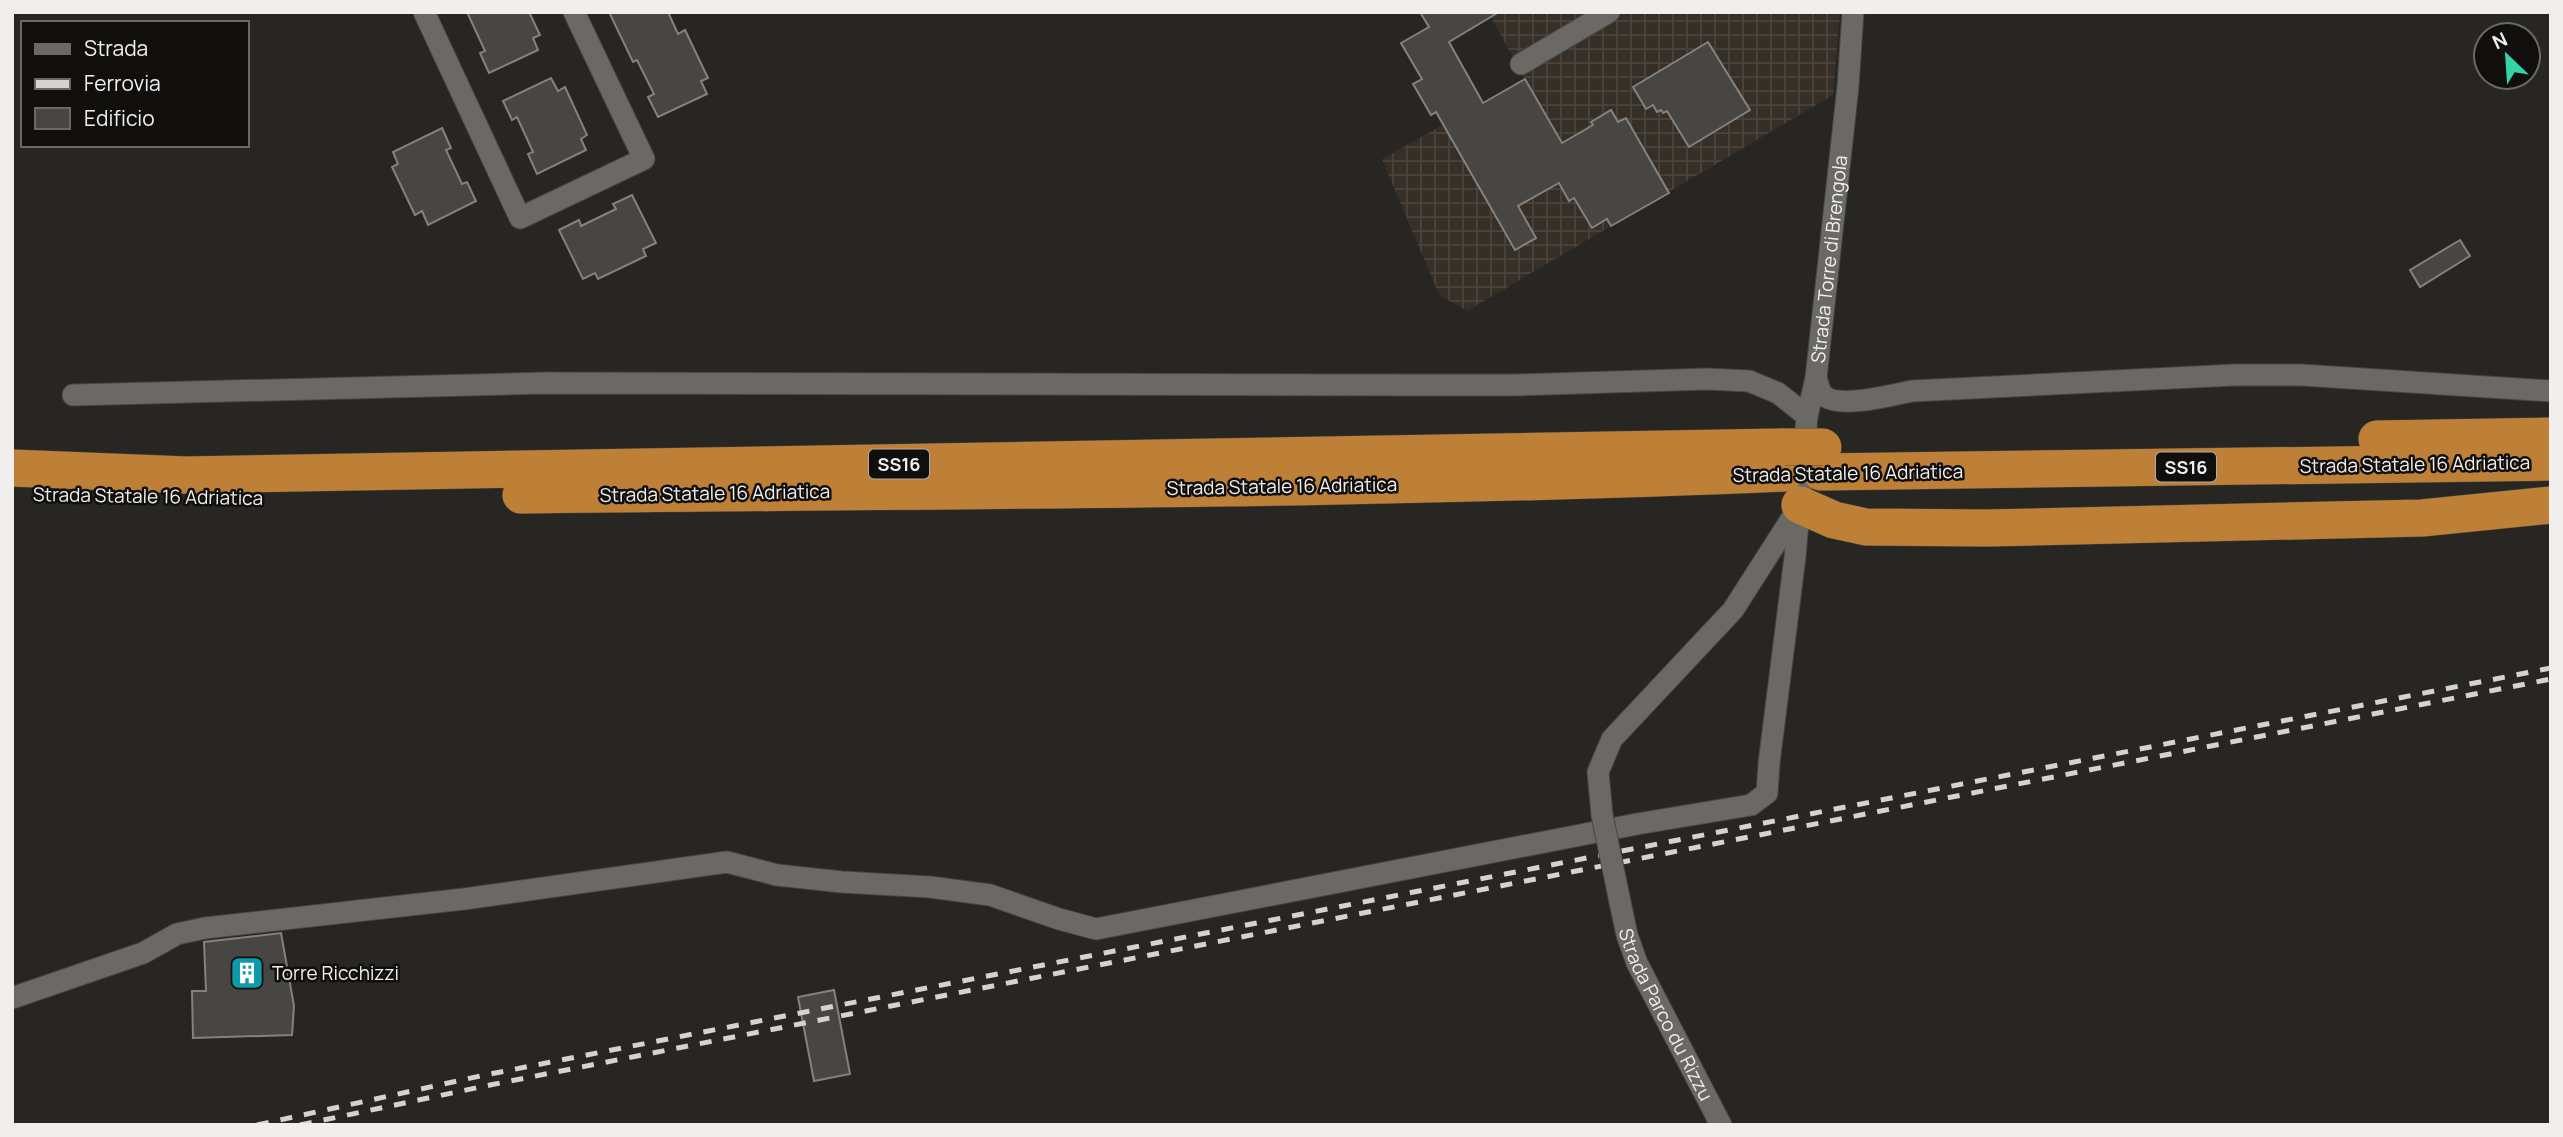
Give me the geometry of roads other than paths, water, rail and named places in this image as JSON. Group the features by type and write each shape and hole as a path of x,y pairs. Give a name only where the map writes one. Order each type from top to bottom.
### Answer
{"highway":[{"name":"Strada Statale 16 Adriatica","path":"12,493 183,499 1185,488 1625,480 1785,460 1817,445 2551,436"},
{"name":"Strada Statale 16 Adriatica","path":"1817,445 2551,462"},
{"name":"Strada Statale 16 Adriatica","path":"12,468 187,475 1785,460"},
{"path":"1800,505 1834,520 1866,527 1973,528 2422,518 2551,505"}],"street":[{"path":"424,12 520,218 644,159 574,12"},
{"path":"1521,64 1609,12"},
{"name":"Strada Torre di Brengola","path":"12,998 143,953 177,934 205,928 477,897 727,862 777,875 930,887 990,895 1096,929 1637,824 1751,805 1767,793 1800,505 1817,445 1816,378 1848,86 1853,12"},
{"path":"1816,378 1821,393 1829,399 1843,401 1880,398 1912,391 2234,375 2302,375 2551,391"},
{"path":"73,395 545,383 1416,385 1707,379 1749,381 1778,393 1817,445"},
{"name":"Strada Parco du Rizzu","path":"1721,1125 1637,963 1627,935 1602,815 1598,772 1612,739 1733,610 1800,505"}],"railway":[{"path":"257,1125 480,1076 2551,668"},
{"path":"300,1125 490,1085 2551,679"}],"place":[{"name":"Torre Ricchizzi","path":"247,973"}]}
